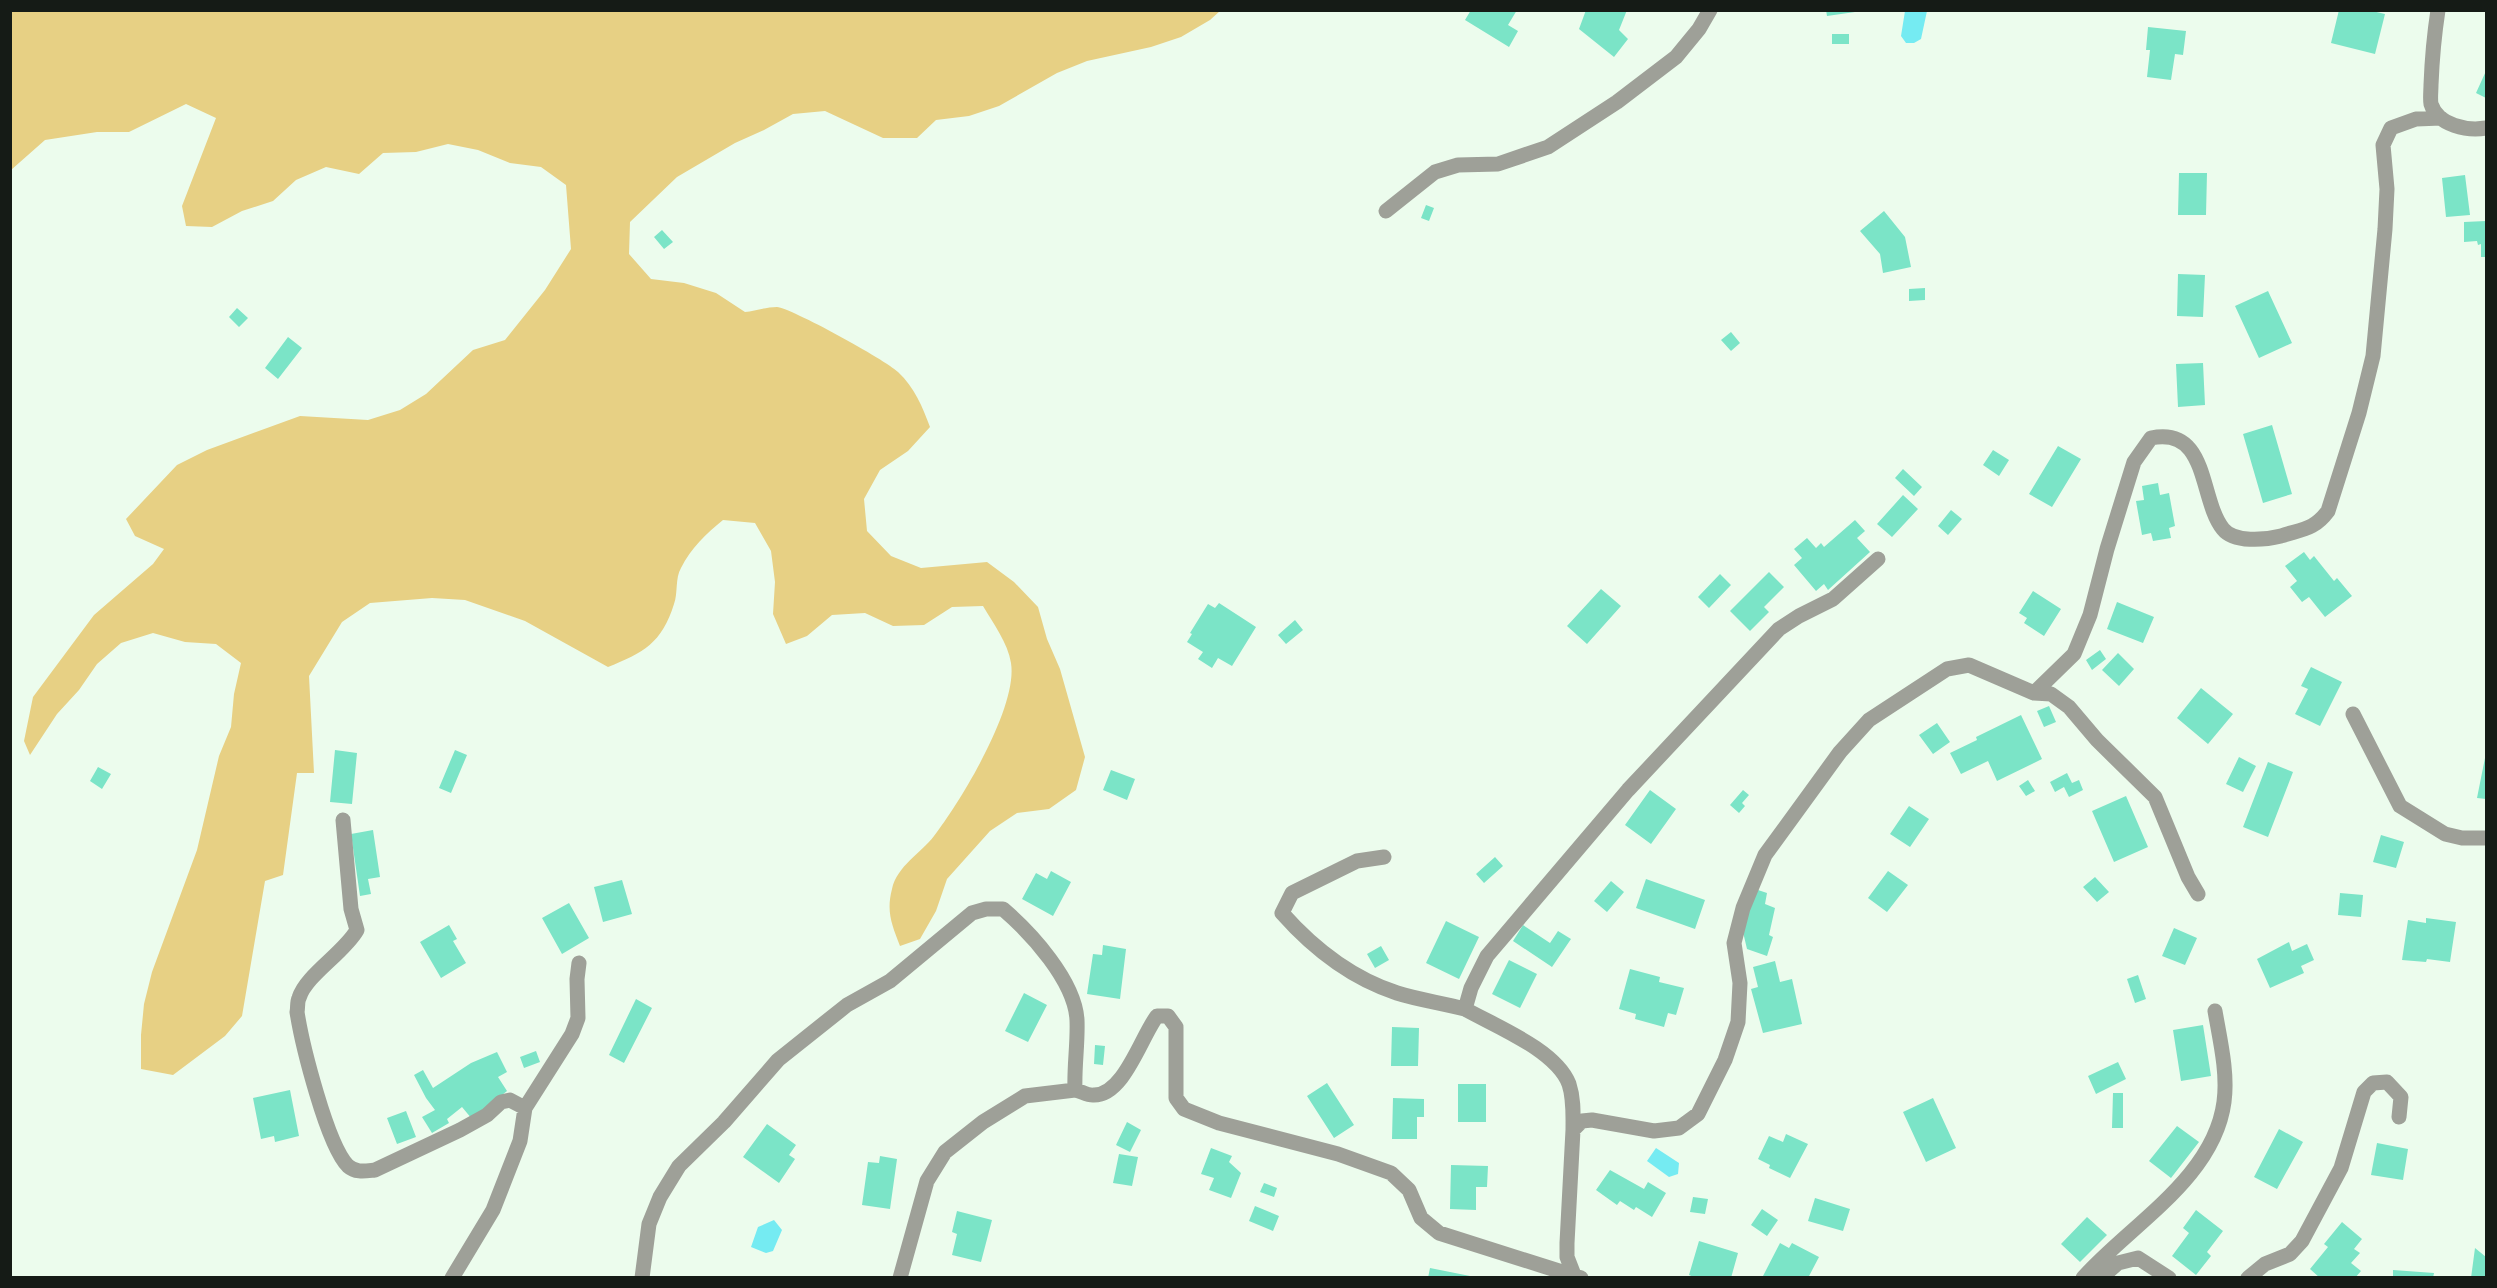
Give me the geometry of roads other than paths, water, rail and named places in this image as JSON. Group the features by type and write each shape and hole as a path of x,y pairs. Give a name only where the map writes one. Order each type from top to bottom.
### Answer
{"street":[{"path":"1386,212 1435,172 1458,165 1498,164 1548,147 1617,102 1677,57 1699,29 1710,10"},
{"path":"2438,10 2432,51 2431,104 2441,118 2456,127 2475,130 2487,128"},
{"path":"2034,693 2074,654 2090,615 2107,549 2134,462 2151,438 2164,435 2181,442 2198,459 2211,504 2224,531 2241,539 2276,537 2318,524 2328,510 2359,413 2373,356 2385,230 2387,189 2384,145 2391,128 2416,118 2441,118"},
{"path":"1465,1009 1471,988 1487,956 1628,790 1779,629 1833,599 1878,559"},
{"path":"1573,1130 1582,1121 1592,1120 1654,1131 1679,1128 1698,1114 1725,1060 1738,1022 1740,983 1734,943 1743,908 1765,855 1840,752 1869,720 1947,669 1970,665 2034,693 2051,694 2069,706 2097,740 2155,797 2187,878 2198,894"},
{"path":"2353,714 2400,806 2445,834 2462,838 2487,838"},
{"path":"343,820 351,909 357,930 352,940 306,985 299,998 297,1012 325,1120 341,1156 349,1167 359,1172 375,1170 460,1130 487,1115 501,1102 510,1100 525,1108"},
{"path":"1384,857 1358,861 1293,893 1282,913 1296,929 1340,967 1397,993 1465,1009 1536,1049 1556,1064 1568,1083 1573,1103 1566,1243 1567,1257 1577,1276"},
{"path":"642,1278 649,1224 660,1197 679,1166 724,1122 778,1060 847,1005 890,981 972,914 986,909 1003,909 1043,950 1069,991 1077,1017 1076,1090"},
{"path":"452,1278 493,1210 520,1141 525,1108 572,1034 578,1018 579,963"},
{"path":"2083,1278 2097,1262 2171,1196 2206,1152 2218,1132 2224,1101 2223,1066 2215,1011"},
{"path":"900,1278 927,1181 945,1152 983,1122 1026,1096 1076,1090 1093,1096 1109,1090 1121,1078 1157,1016 1168,1016 1176,1027 1176,1098 1184,1109 1219,1123 1338,1154 1391,1173 1409,1190 1422,1218 1439,1233 1549,1273 1577,1276"},
{"path":"2248,1278 2265,1264 2290,1254 2302,1241 2341,1168 2364,1092 2373,1083 2387,1082 2401,1096 2399,1118"},
{"path":"2100,1278 2118,1263 2138,1258 2169,1278"}],"water":[{"path":"1905,11 1927,11 1921,39 1914,43 1906,43 1901,36"},
{"path":"1656,1148 1679,1163 1678,1174 1669,1177 1647,1161"},
{"path":"774,1220 782,1230 773,1251 766,1253 751,1247 758,1227"}]}
